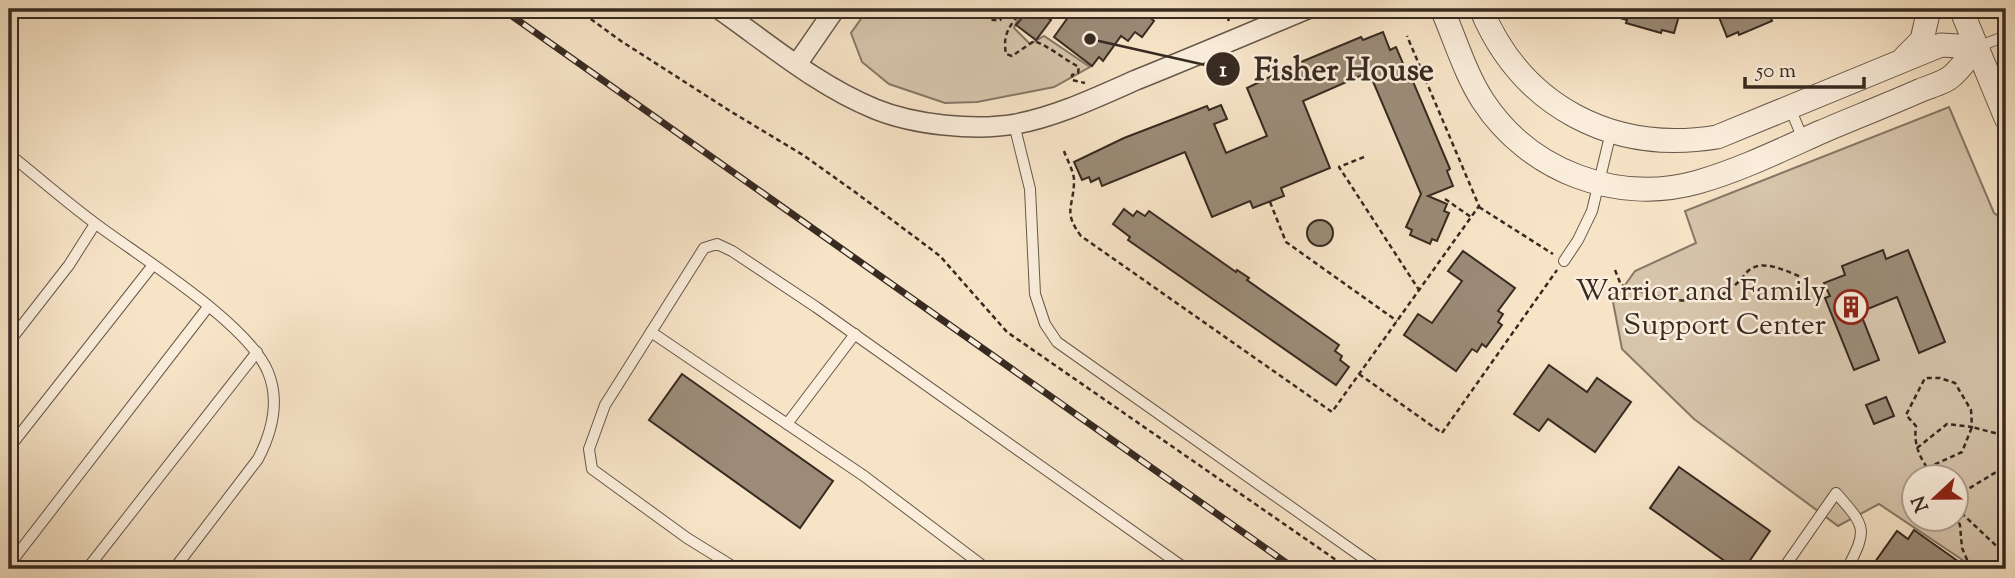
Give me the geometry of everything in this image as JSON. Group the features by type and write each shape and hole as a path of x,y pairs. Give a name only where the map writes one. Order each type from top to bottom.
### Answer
{"street":[{"path":"719,9 797,64 850,97 877,110 936,124 978,126 1014,124 1073,107 1307,9"},
{"path":"797,64 835,9"},
{"path":"1442,9 1473,83 1508,132 1557,168 1598,184 1656,189 1696,183 1952,77 1977,47"},
{"path":"1481,9 1507,58 1536,90 1572,115 1611,132 1653,140 1696,140 1717,136 1941,45 1977,47"},
{"path":"1901,62 1922,40 1929,9"},
{"path":"1961,9 2006,118"}],"lane":[{"path":"1977,47 2006,36"},
{"path":"1790,107 1804,140"},
{"path":"1014,124 1030,189 1035,294 1045,324 1058,342 1379,569"},
{"path":"1564,261 1592,211 1611,132"},
{"path":"9,154 95,224 208,307 257,352 268,373 274,402 273,419 264,447 258,459 174,569"},
{"path":"9,342 69,265 95,224"},
{"path":"737,569 687,538 593,469 589,449 605,405 704,248 717,244 732,251 855,334 1186,569"},
{"path":"9,448 153,265"},
{"path":"9,565 208,307"},
{"path":"651,332 864,476 987,569"},
{"path":"787,424 855,334"},
{"path":"88,569 257,352"},
{"path":"1783,569 1836,494 1858,518 1863,540 1847,569"}],"path":[{"path":"577,9 708,97 803,155 855,192 940,256 1007,332 1349,569"},
{"path":"978,9 993,20 1000,20 1009,9"},
{"path":"1023,9 1006,34 1006,54 1012,56 1034,41 1048,46 1060,57 1079,67 1078,73 1072,75 1072,80 1085,83"},
{"path":"1224,9 1229,20"},
{"path":"1359,374 1442,433 1564,261 1479,206 1406,36"},
{"path":"1064,151 1075,180 1070,208 1072,223 1081,236 1332,412 1479,206"},
{"path":"1364,158 1339,167 1419,290"},
{"path":"1445,199 1471,218"},
{"path":"1269,202 1286,243 1397,321"},
{"path":"1615,270 1621,285 1661,299 1683,302 1720,295 1740,281 1750,269 1765,264 1804,278"},
{"path":"1924,462 1914,440 1916,426 1906,415 1925,378 1940,377 1955,383 1971,410 1972,428 1962,452 1940,462"},
{"path":"1917,448 1947,424 2006,436"},
{"path":"1969,488 2006,466"},
{"path":"1969,520 2006,555"},
{"path":"1961,532 1962,548 1971,569"}],"shaded area":[{"path":"868,9 1022,9 1014,28 1030,44 1044,36 1090,67 1054,87 977,102 945,103 889,84 862,62 851,33"},
{"path":"1949,107 1994,213 2006,221 2006,569 1963,569 1967,563 1921,532 1969,532 1969,462 1899,462 1899,517 1879,504 1838,526 1694,419 1622,349 1613,302 1635,271 1696,243 1685,211"}],"building":[{"path":"1035,9 1051,20 1036,40 1016,25 1025,14 1029,17"},
{"path":"1074,9 1152,9 1147,15 1154,21 1142,37 1135,32 1128,41 1121,36 1103,61 1099,57 1092,66 1054,37"},
{"path":"1601,9 1681,9 1674,33 1662,30 1661,33 1626,23 1627,20 1600,12"},
{"path":"1725,9 1794,9 1739,35 1738,32 1727,37 1717,12"},
{"path":"1383,32 1390,50 1396,47 1407,73 1409,72 1450,169 1447,171 1453,186 1428,196 1447,204 1444,211 1449,213 1437,241 1432,239 1430,244 1410,235 1412,230 1406,227 1421,194 1369,72 1303,101 1330,168 1281,188 1284,196 1253,208 1250,201 1212,217 1185,152 1102,186 1099,178 1091,182 1089,177 1082,180 1074,162 1124,138 1207,106 1209,110 1221,105 1227,119 1214,124 1226,153 1267,136 1247,88 1361,37 1363,40"},
{"path":"1124,209 1133,216 1137,211 1145,216 1149,211 1236,272 1237,270 1249,278 1247,280 1339,345 1335,351 1342,356 1340,360 1349,367 1336,385 1128,240 1130,237 1113,224"},
{"path":"1320,220 1330,223 1333,233 1330,243 1320,246 1310,243 1307,233 1310,223"},
{"name":"Warrior and Family Support Center","path":"1883,250 1886,259 1908,250 1945,342 1919,353 1897,297 1860,312 1879,360 1854,370 1825,298 1830,296 1824,283 1845,275 1842,266"},
{"path":"1463,251 1515,288 1498,311 1503,314 1498,322 1502,325 1486,347 1482,344 1477,352 1472,349 1456,371 1404,335 1418,314 1432,323 1462,281 1448,271"},
{"path":"1549,365 1587,392 1597,378 1631,402 1595,452 1548,419 1539,431 1514,414"},
{"path":"682,374 833,481 800,528 649,420"},
{"path":"1886,397 1894,416 1874,424 1866,405"},
{"path":"1679,467 1770,531 1744,569 1736,569 1650,508"},
{"path":"1897,531 1908,539 1913,532 1917,532 1969,569 1870,569"}],"railway":[{"path":"502,9 1295,569"}],"place":[{"name":"Fisher House","path":"1090,39"},
{"name":"Warrior and Family Support Center","path":"1851,307"}]}
